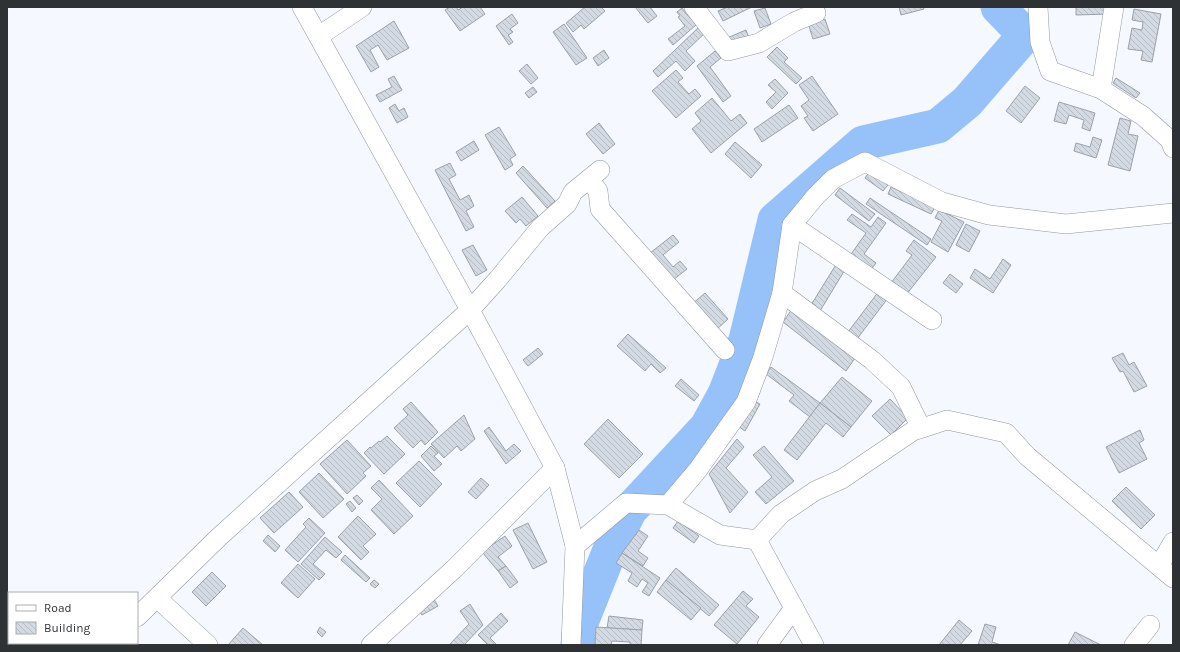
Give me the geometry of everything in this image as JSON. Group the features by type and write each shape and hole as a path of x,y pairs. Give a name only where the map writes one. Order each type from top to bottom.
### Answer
{"street":[{"path":"302,7 470,310 555,468 575,546 571,645"},
{"path":"319,36 362,7"},
{"path":"694,7 728,51 759,43 794,22 816,13"},
{"path":"1038,7 1040,42 1050,71 1101,88 1143,116 1170,140 1173,148"},
{"path":"1101,88 1114,7"},
{"path":"668,505 697,471 746,402 763,357 782,292 792,225 833,178 865,162 942,202 989,215 1066,224 1173,213"},
{"path":"138,616 219,537 470,310 540,228 567,204 573,192 594,175 600,209 725,350"},
{"path":"792,225 932,320"},
{"path":"782,292 872,360 901,387 921,428"},
{"path":"757,540 781,514 815,491 842,479 913,431 947,420 1006,433 1026,456 1173,578"},
{"path":"371,645 454,569 555,468"},
{"path":"575,546 626,503 668,505 720,535 757,540"},
{"path":"757,540 814,645"},
{"path":"1159,566 1173,542"},
{"path":"157,598 208,645"},
{"path":"766,645 794,608"},
{"path":"1134,645 1150,625"}],"building":[{"path":"450,7 456,7 458,10 463,7 480,7 485,14 460,31 445,10"},
{"path":"585,7 601,7 605,11 584,29 581,25 573,32 566,23"},
{"path":"635,7 650,7 657,16 648,23"},
{"path":"728,7 752,7 723,21 718,11"},
{"path":"899,7 923,7 924,9 901,15"},
{"path":"1076,7 1109,7 1109,14 1076,15"},
{"path":"682,8 696,25 673,45 668,39 685,26 678,17 680,16 677,12"},
{"path":"765,8 771,24 760,28 754,11"},
{"path":"1134,9 1161,14 1152,62 1141,60 1143,51 1128,49 1132,28 1142,30 1143,22 1132,20"},
{"path":"512,14 518,23 510,29 513,32 508,35 513,42 509,45 496,26"},
{"path":"825,19 830,34 813,39 808,23"},
{"path":"394,21 409,48 387,60 378,45 370,50 379,67 371,72 356,46"},
{"path":"564,24 587,58 576,65 553,32"},
{"path":"699,27 705,33 686,51 695,61 685,71 676,61 658,77 653,71"},
{"path":"746,30 749,38 731,46 727,38"},
{"path":"777,47 788,58 784,62 802,78 796,84 767,57"},
{"path":"604,50 609,58 598,66 593,58"},
{"path":"715,51 721,58 710,67 731,96 723,102 697,66"},
{"path":"527,64 538,78 531,84 519,71"},
{"path":"676,70 683,78 678,82 689,94 695,89 701,96 676,118 652,91"},
{"path":"394,76 402,90 380,102 376,95 392,87 388,79"},
{"path":"812,76 838,114 813,131 804,118 808,116 801,106 809,100 799,85"},
{"path":"1116,78 1140,93 1136,98 1113,83"},
{"path":"775,79 788,93 772,109 766,102 776,92 768,85"},
{"path":"1025,86 1040,98 1021,123 1006,111"},
{"path":"533,87 537,92 529,98 525,93"},
{"path":"712,98 731,121 740,114 747,123 711,153 692,129 701,121 695,113"},
{"path":"1059,102 1095,113 1090,131 1082,128 1084,120 1069,115 1066,124 1054,121"},
{"path":"395,104 399,111 404,108 408,117 397,123 389,108"},
{"path":"789,105 798,118 762,142 754,129"},
{"path":"1120,118 1131,121 1128,134 1138,136 1130,171 1108,165"},
{"path":"599,123 615,144 603,154 586,134"},
{"path":"499,127 516,155 510,159 513,165 505,170 485,135"},
{"path":"1093,137 1102,140 1096,158 1074,151 1076,143 1090,147"},
{"path":"474,141 479,150 461,161 456,152"},
{"path":"735,142 762,165 751,178 725,154"},
{"path":"450,163 456,175 449,179 460,200 469,195 474,206 466,211 474,227 466,231 435,170"},
{"path":"523,166 555,201 547,208 516,173"},
{"path":"870,171 888,185 883,191 865,178"},
{"path":"891,187 935,207 931,214 888,194"},
{"path":"840,188 875,214 869,221 835,195"},
{"path":"522,197 538,216 526,226 520,219 516,223 505,211"},
{"path":"870,198 931,239 927,245 866,204"},
{"path":"939,210 964,222 948,252 931,242 942,221 935,218"},
{"path":"852,214 871,227 878,217 886,223 864,254 876,263 870,271 849,257 866,233 847,220"},
{"path":"966,224 980,231 969,252 956,245"},
{"path":"673,235 679,242 663,255 673,267 680,261 687,269 673,280 650,253"},
{"path":"914,240 936,257 906,295 891,283 912,255 906,251"},
{"path":"473,245 487,270 476,276 462,250"},
{"path":"1003,259 1011,265 993,293 970,278 975,269 990,279"},
{"path":"837,263 846,268 820,311 811,305"},
{"path":"950,274 963,284 956,293 943,283"},
{"path":"879,291 888,298 857,339 848,332"},
{"path":"705,293 728,319 715,331 691,305"},
{"path":"792,309 855,358 846,371 783,322"},
{"path":"628,334 666,368 660,373 651,364 645,371 617,346"},
{"path":"538,348 543,354 528,366 523,360"},
{"path":"1123,353 1129,365 1134,362 1147,386 1134,392 1123,371 1120,372 1112,358"},
{"path":"771,367 820,403 810,417 789,401 794,395 766,374"},
{"path":"842,377 872,401 851,427 820,403"},
{"path":"681,379 699,395 694,401 675,386"},
{"path":"890,399 908,418 891,435 872,416"},
{"path":"752,400 760,404 745,431 738,426"},
{"path":"411,402 438,432 425,445 421,440 413,448 394,428 408,415 403,409"},
{"path":"820,403 851,427 843,437 826,423 797,460 784,450"},
{"path":"464,415 475,439 461,451 457,446 444,458 431,444"},
{"path":"608,419 643,454 619,478 584,444"},
{"path":"489,427 506,451 514,444 521,451 506,464 484,431"},
{"path":"1140,430 1144,440 1139,443 1147,459 1119,473 1106,447"},
{"path":"387,436 405,454 384,474 364,453 370,447 371,448"},
{"path":"737,439 744,447 726,468 748,492 730,513 709,474"},
{"path":"347,440 371,466 363,473 366,476 347,494 320,464"},
{"path":"431,446 438,453 434,456 442,464 434,471 421,456"},
{"path":"764,446 794,481 766,504 755,492 772,477 753,455"},
{"path":"419,461 442,484 420,507 396,483"},
{"path":"319,473 344,499 323,518 299,492"},
{"path":"481,478 489,485 476,499 468,492"},
{"path":"379,480 413,516 394,534 371,510 382,499 371,488"},
{"path":"1126,487 1155,515 1141,529 1112,501"},
{"path":"289,492 303,507 274,533 260,518"},
{"path":"357,495 363,501 359,505 353,498"},
{"path":"350,501 356,508 352,512 346,504"},
{"path":"358,516 376,534 363,546 369,552 361,560 338,537"},
{"path":"309,518 325,533 298,562 285,550 306,527 303,524"},
{"path":"678,521 699,536 694,543 673,528"},
{"path":"528,523 547,562 533,569 513,530"},
{"path":"639,530 648,536 638,551 648,558 643,566 622,553"},
{"path":"268,535 280,546 275,552 263,541"},
{"path":"505,536 512,546 498,557 506,566 498,571 482,552"},
{"path":"325,537 342,552 336,558 326,550 313,564 325,574 319,580 301,564"},
{"path":"622,553 660,578 649,596 642,592 648,583 642,579 637,587 628,581 632,573 616,563"},
{"path":"345,555 370,578 366,582 341,560"},
{"path":"298,564 315,579 298,598 281,583"},
{"path":"506,566 518,582 510,588 498,571"},
{"path":"676,568 719,605 709,616 666,580"},
{"path":"212,572 226,586 206,606 192,592"},
{"path":"374,580 379,584 375,588 370,584"},
{"path":"666,580 701,608 691,620 657,592"},
{"path":"743,591 753,599 746,606 759,617 737,644 714,625"},
{"path":"432,596 438,606 422,615 416,606"},
{"path":"470,604 483,625 464,645 449,645 469,624 460,611"},
{"path":"501,613 508,621 490,638 497,645 488,645 478,635"},
{"path":"609,616 643,620 642,630 607,628"},
{"path":"959,620 972,631 960,645 939,645"},
{"path":"985,624 996,627 992,642 1001,645 978,645"},
{"path":"320,627 326,632 322,637 317,632"},
{"path":"596,627 642,630 641,645 630,645 630,642 612,641 611,645 595,645"},
{"path":"243,628 263,645 228,645"},
{"path":"1075,632 1101,645 1068,645"}],"waterway":[{"path":"578,645 580,625 612,545 630,510 707,427 725,394 746,340 775,220 863,143 938,126 967,102 1025,35 998,7"}]}
